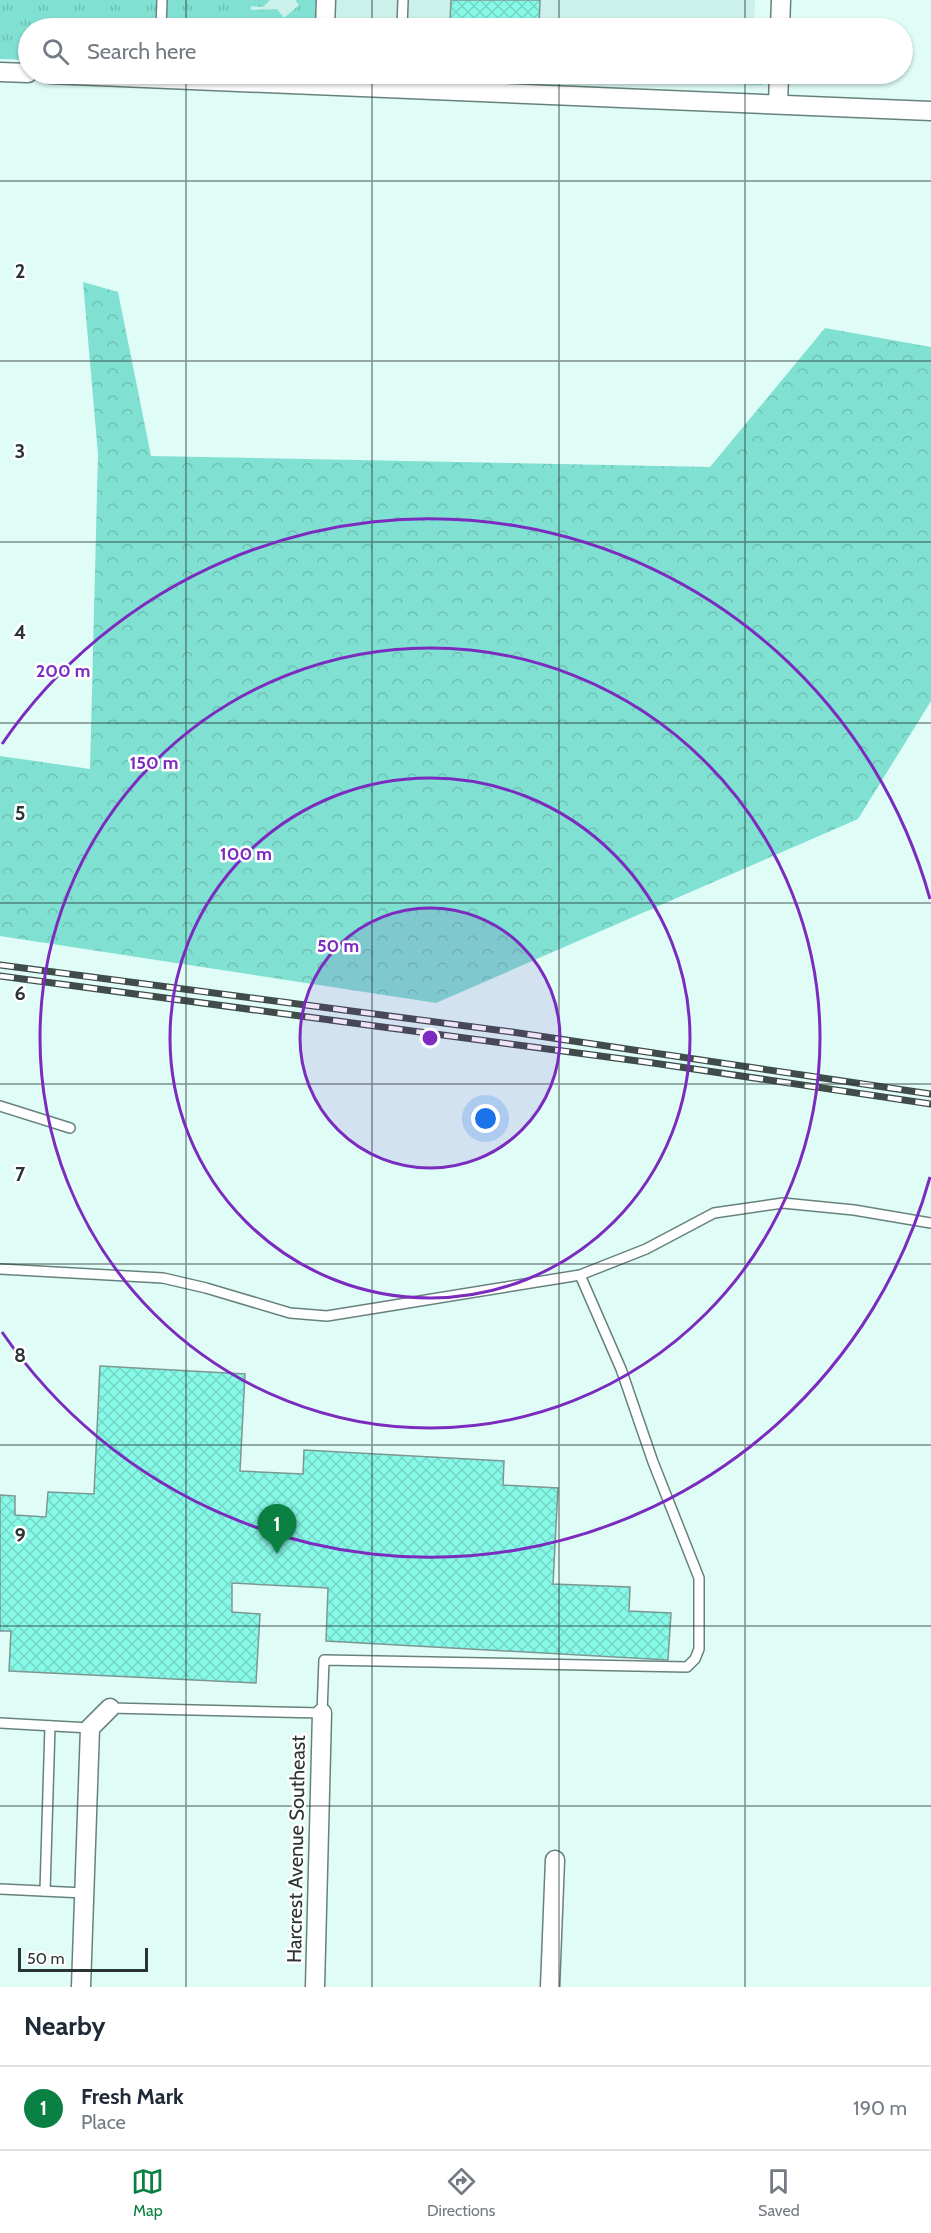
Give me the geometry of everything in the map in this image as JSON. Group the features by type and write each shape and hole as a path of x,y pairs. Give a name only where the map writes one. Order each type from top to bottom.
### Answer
{"street":[{"path":"325,18 326,0"},
{"path":"780,18 781,0"},
{"path":"0,72 18,73"},
{"path":"450,84 931,111"},
{"path":"778,104 779,84"},
{"path":"81,1987 90,1728 110,1708"},
{"name":"Harcrest Avenue Southeast","path":"315,1987 322,1713"},
{"path":"550,1987 555,1860"}],"lane":[{"path":"161,18 162,0"},
{"path":"402,18 403,0"},
{"path":"0,1106 70,1128"},
{"path":"0,1269 163,1278 290,1313 327,1316 580,1275 645,1249 714,1213 783,1203 854,1210 931,1223"},
{"path":"110,1708 322,1713 324,1659 687,1667 695,1659 699,1649 699,1578 653,1462 621,1369 580,1275"},
{"path":"0,1723 90,1728"},
{"path":"45,1891 50,1726"},
{"path":"0,1889 84,1893"}],"shaded area":[{"path":"0,0 755,0 754,18 18,18"}],"green space":[{"path":"0,0 270,0 263,7 251,6 251,10 277,9 284,18 18,18 18,60 0,59"},
{"path":"295,0 316,0 315,18 284,18 299,5"},
{"path":"83,282 118,292 151,456 710,467 825,328 931,347 931,701 858,819 436,1003 0,936 0,756 90,769 98,454"}],"building":[{"path":"451,0 540,0 539,18 450,18"},
{"path":"100,1366 245,1374 240,1471 303,1474 304,1450 504,1461 503,1485 558,1488 553,1584 630,1587 629,1611 671,1613 668,1660 326,1641 328,1588 232,1583 232,1612 260,1614 256,1683 9,1671 11,1631 0,1631 0,1495 15,1496 15,1515 46,1517 48,1492 94,1494"}],"railway":[{"path":"0,965 512,1032 931,1094"},
{"path":"0,976 653,1063 931,1104"}],"place":[{"name":"Fresh Mark","path":"277,1554"}]}
